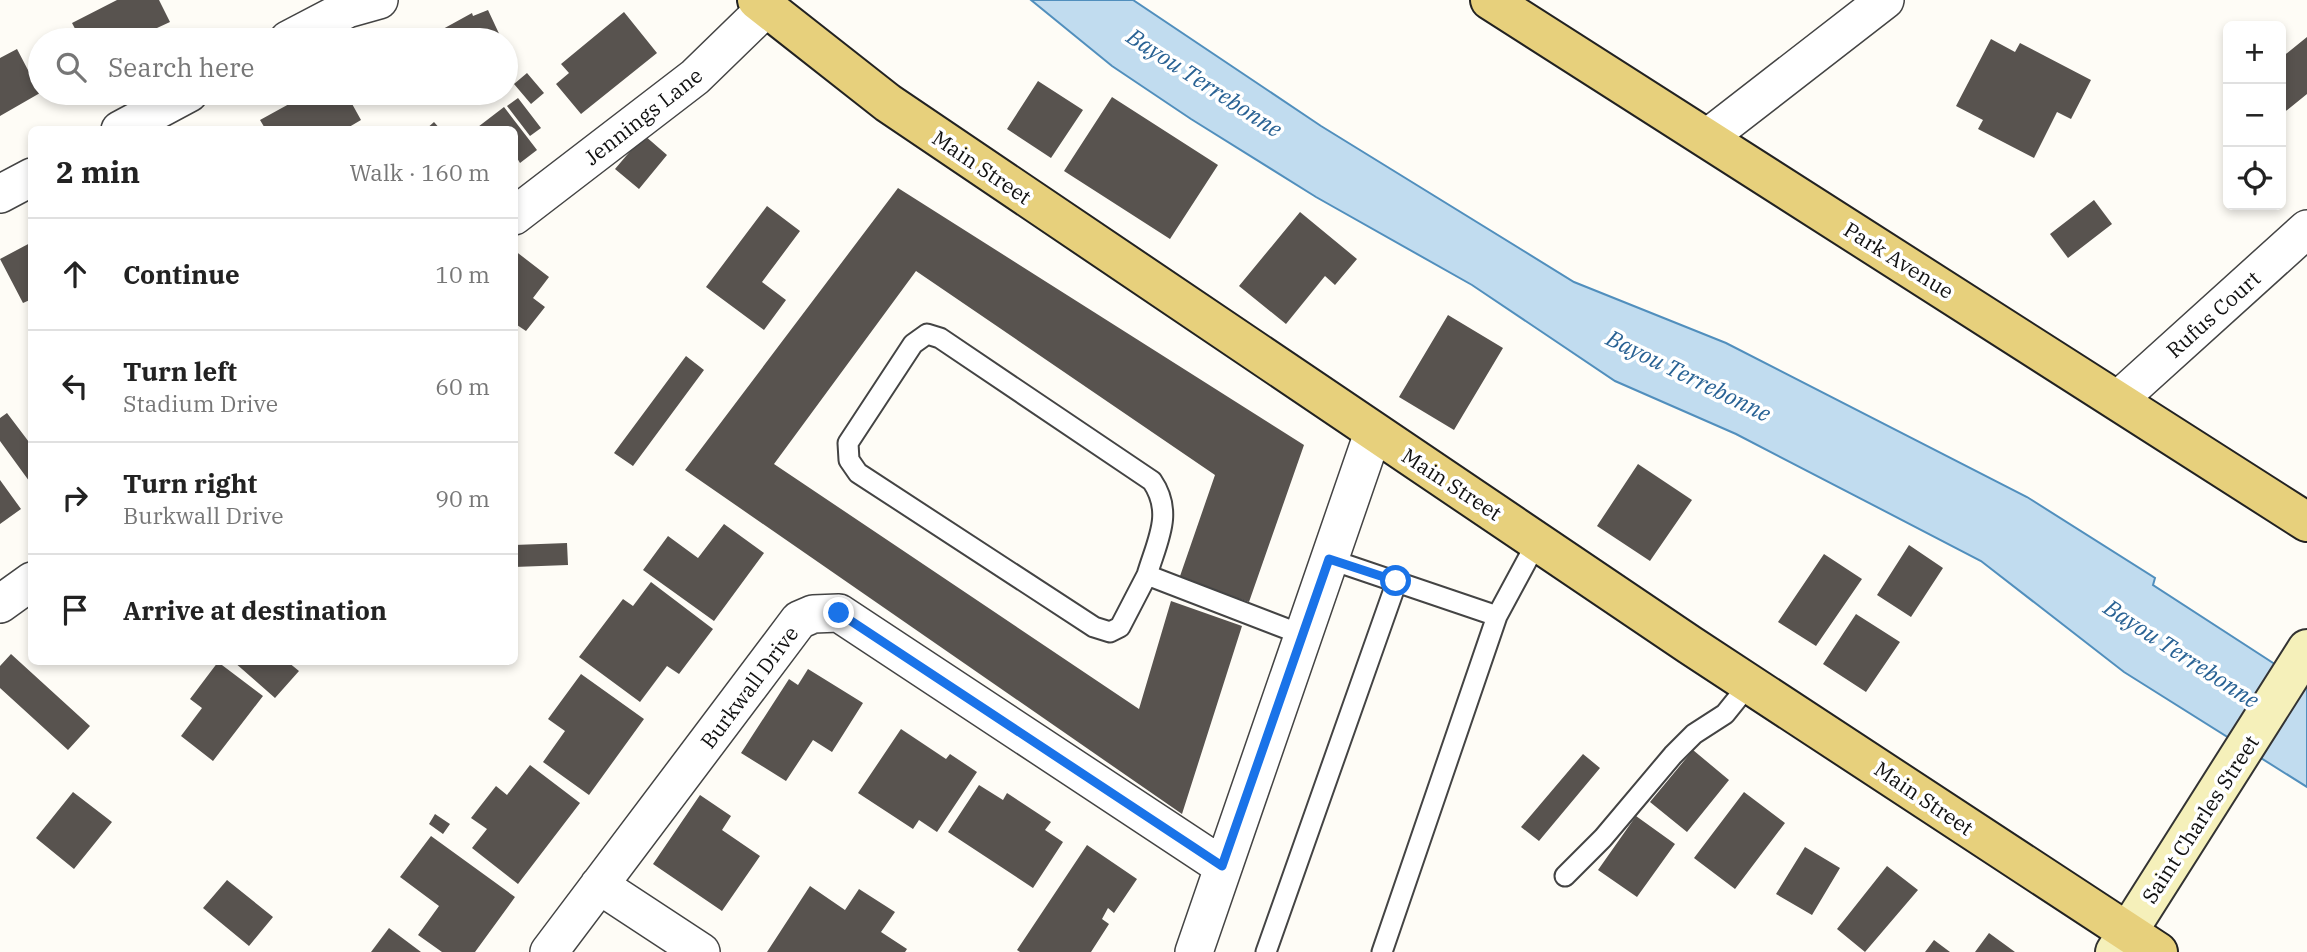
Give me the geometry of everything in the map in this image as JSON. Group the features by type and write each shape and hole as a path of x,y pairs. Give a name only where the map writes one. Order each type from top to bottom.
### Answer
{"main road":[{"name":"Park Avenue","path":"1490,0 2119,399 2307,522"},
{"name":"Main Street","path":"761,4 888,103 1373,433 1750,683 2133,946"}],"street":[{"path":"1707,138 1885,0"},
{"path":"311,28 359,3"},
{"name":"Jennings Lane","path":"518,213 695,77 761,4"},
{"path":"128,126 167,105"},
{"path":"0,194 28,179"},
{"name":"Rufus Court","path":"2119,399 2307,229"},
{"path":"1194,952 1373,433"},
{"path":"0,604 28,584"},
{"name":"Burkwall Drive","path":"549,952 799,620 813,614 839,613 1222,866"},
{"name":"Saint Charles Street","path":"2133,946 2236,765 2305,653"},
{"path":"599,885 701,952"}],"lane":[{"path":"927,334 940,338 1152,481 1162,495 1165,512 1147,575 1120,627 1110,632 1094,627 858,473 849,460 848,443 913,344 927,334"},
{"path":"1382,952 1497,616 1538,540"},
{"path":"1329,559 1497,616"},
{"path":"1147,575 1303,635"},
{"path":"1266,952 1396,581"},
{"path":"1565,876 1603,838 1673,755 1694,734 1725,714 1750,683"}],"water":[{"name":"Bayou Terrebonne","path":"1031,0 1133,0 1321,126 1574,282 1726,343 2027,497 2155,578 2153,585 2307,685 2307,787 2124,672 1981,561 1736,434 1615,381 1472,285 1316,197 1191,119 1112,66"}],"building":[{"path":"117,0 159,0 170,22 157,28 75,28 72,23"},
{"path":"488,10 496,28 445,28 472,13 473,16"},
{"path":"624,12 657,53 581,114 556,84 569,73 561,64"},
{"path":"2307,37 2307,94 2286,111 2286,84 2286,54"},
{"path":"1991,39 2015,52 2020,43 2091,80 2071,119 2057,112 2034,158 1978,129 1983,120 1956,106"},
{"path":"17,49 28,70 28,100 0,116 0,58"},
{"path":"527,73 544,93 531,104 518,89 518,81"},
{"path":"1038,81 1083,110 1051,158 1007,129"},
{"path":"1112,97 1218,165 1170,239 1064,171"},
{"path":"518,98 541,128 530,136 507,106 518,105"},
{"path":"287,105 353,105 361,120 351,126 264,126 260,120"},
{"path":"504,107 537,150 520,163 518,126 479,126"},
{"path":"644,135 667,155 639,189 615,169"},
{"path":"898,188 1304,445 1249,602 1179,579 1215,475 916,271 774,464 1139,709 1171,601 1242,626 1182,814 685,470"},
{"path":"2094,200 2112,224 2068,258 2050,234"},
{"path":"767,206 800,231 762,282 786,300 764,330 706,287"},
{"path":"1300,212 1357,259 1335,285 1325,276 1286,324 1239,286"},
{"path":"28,244 28,301 23,303 0,259"},
{"path":"518,253 549,277 533,298 545,307 526,331 518,326"},
{"path":"1448,315 1503,348 1454,430 1399,397"},
{"path":"686,356 704,370 633,466 614,453"},
{"path":"7,413 28,441 28,480 0,441 0,418"},
{"path":"1638,464 1692,500 1650,561 1597,526"},
{"path":"0,480 21,509 0,524"},
{"path":"724,524 764,553 714,621 643,570 668,536 698,558"},
{"path":"567,543 568,565 518,567 518,545"},
{"path":"1909,545 1943,568 1911,617 1877,595"},
{"path":"1824,554 1862,579 1816,646 1778,622"},
{"path":"651,582 713,629 679,674 667,666 640,702 579,657 623,599 633,606"},
{"path":"1856,614 1900,642 1866,692 1823,664"},
{"path":"11,654 90,726 68,750 0,688 0,666"},
{"path":"216,665 222,665 263,696 213,761 181,736 202,708 190,699"},
{"path":"237,665 292,665 299,671 275,698"},
{"path":"808,669 863,703 832,752 813,740 786,781 741,753 789,679 798,685"},
{"path":"581,674 644,719 589,795 543,762 565,731 548,719"},
{"path":"901,729 946,759 950,754 977,772 937,832 919,820 913,829 858,793"},
{"path":"1693,750 1729,780 1687,832 1650,802"},
{"path":"1583,754 1600,768 1539,841 1521,827"},
{"path":"530,765 580,803 518,884 472,848 487,829 471,818 496,786 507,795"},
{"path":"979,785 1003,800 1007,793 1051,822 1045,830 1063,842 1033,888 948,832"},
{"path":"73,792 112,822 74,869 36,838"},
{"path":"1744,792 1785,823 1735,889 1694,858"},
{"path":"700,795 731,816 722,830 760,856 722,911 653,864"},
{"path":"435,814 450,824 443,834 429,824"},
{"path":"1636,816 1675,844 1637,897 1598,870"},
{"path":"431,836 515,897 475,952 442,952 418,935 439,906 400,877"},
{"path":"1087,845 1137,879 1114,913 1108,908 1102,919 1109,924 1091,952 1020,952 1017,950"},
{"path":"1805,847 1840,868 1812,915 1776,894"},
{"path":"1887,866 1918,890 1865,952 1837,929"},
{"path":"227,880 273,917 249,946 203,908"},
{"path":"810,886 845,910 859,889 895,912 881,932 907,949 905,952 767,952"},
{"path":"389,928 421,952 371,952"},
{"path":"1989,933 2015,952 1975,952"},
{"path":"1934,940 1950,952 1925,952"}],"route":[{"path":"839,613 1222,866 1329,559 1396,581"}]}
